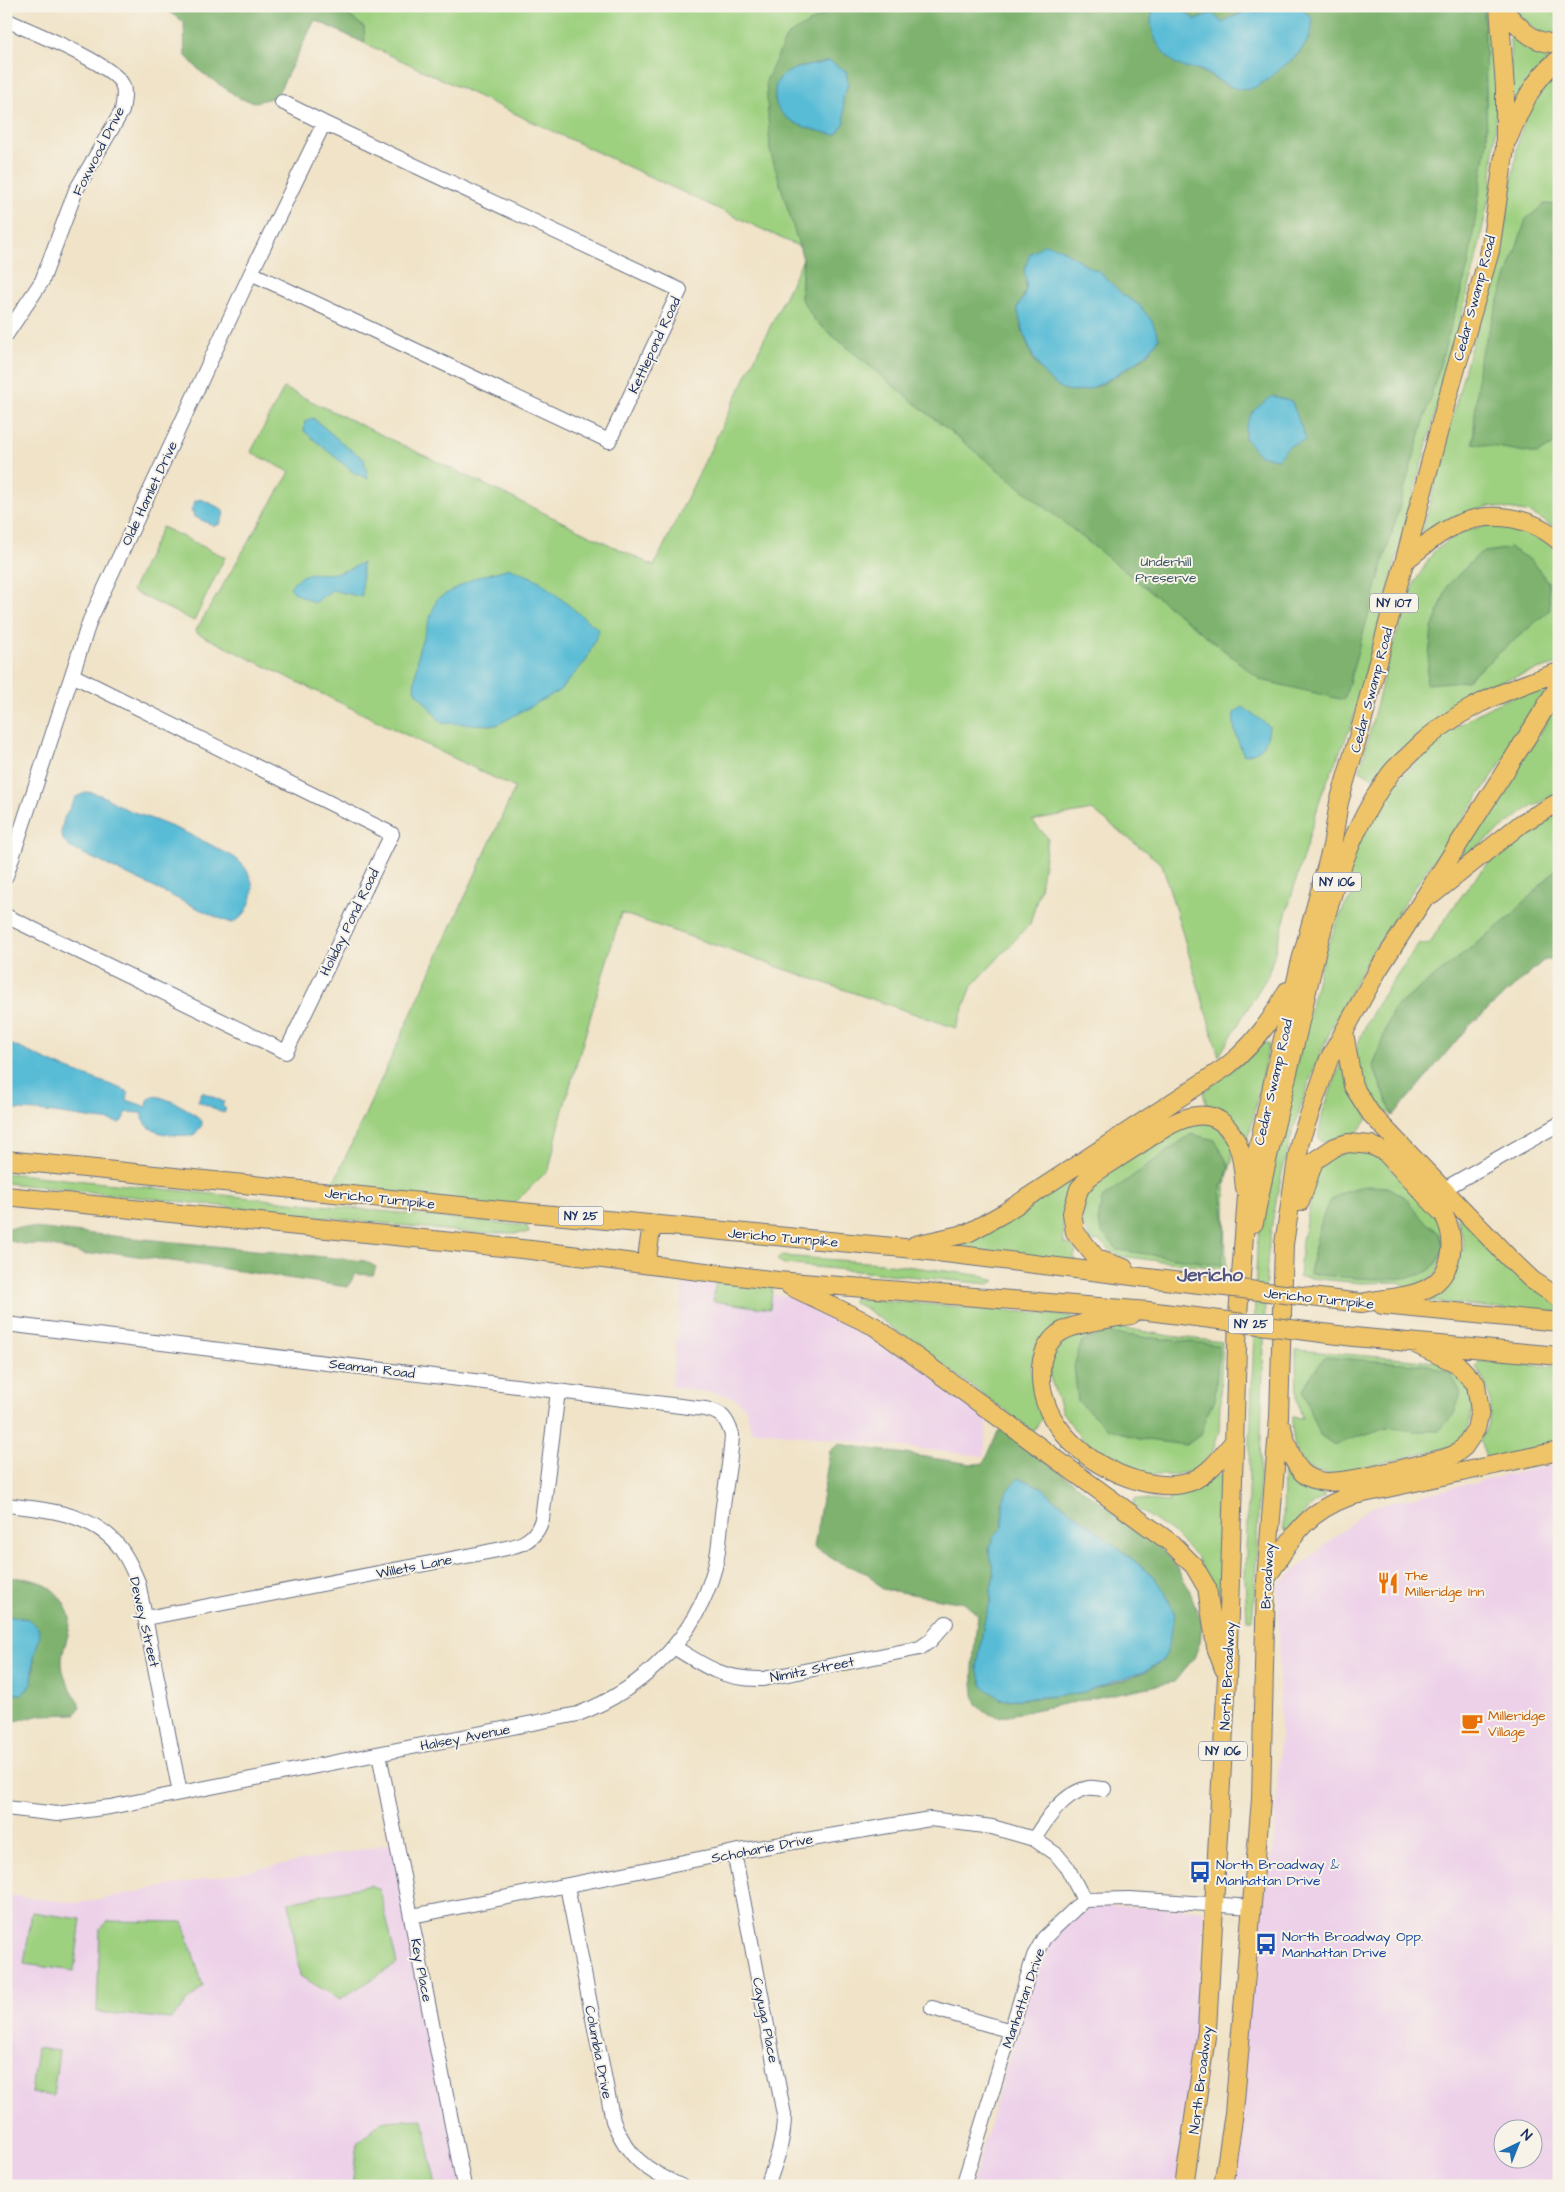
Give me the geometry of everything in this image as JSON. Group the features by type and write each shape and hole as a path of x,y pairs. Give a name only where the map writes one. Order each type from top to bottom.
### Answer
{"main road":[{"path":"1500,6 1526,34 1547,44 1559,43"},
{"name":"Cedar Swamp Road","path":"1238,1315 1247,1196 1300,964 1332,846 1338,802 1360,734 1446,402 1490,250 1505,148 1505,88 1500,6"},
{"path":"1505,148 1530,90 1548,67 1559,59"},
{"path":"1405,561 1439,535 1463,522 1486,517 1512,518 1533,524 1559,541"},
{"name":"NY 106","path":"1238,1315 1260,1194 1310,982 1334,892 1356,830 1388,776 1421,743 1442,726 1468,709 1505,690 1559,672"},
{"path":"1422,903 1559,685"},
{"name":"NY 106","path":"1284,1244 1300,1142 1329,1059 1378,970 1422,903 1522,823 1559,802"},
{"path":"904,1248 968,1233 1004,1213 1226,1067 1240,1056 1276,1013 1300,964"},
{"path":"1344,1032 1353,1086 1371,1114 1520,1269 1532,1280 1559,1298"},
{"path":"1156,1279 1097,1259 1075,1232 1072,1213 1079,1190 1089,1177 1175,1121 1200,1115 1216,1120 1228,1128 1236,1140 1247,1196"},
{"path":"1284,1244 1294,1224 1306,1180 1314,1161 1335,1147 1348,1143 1371,1145 1385,1152 1444,1215 1449,1225 1453,1244 1449,1263 1434,1284 1420,1292 1362,1303"},
{"name":"Jericho Turnpike","path":"6,1160 904,1248 1362,1303 1559,1322"},
{"name":"NY 25","path":"6,1196 531,1250 778,1281 1148,1311 1354,1337 1559,1356"},
{"path":"646,1264 652,1224"},
{"name":"Broadway","path":"1253,1907 1261,1799 1266,1581 1279,1417 1284,1244"},
{"path":"778,1281 874,1326 1171,1543 1194,1566 1207,1588 1216,1647 1227,1677"},
{"path":"1148,1311 1068,1328 1058,1333 1051,1341 1041,1358 1040,1383 1045,1400 1054,1419 1068,1440 1099,1465 1120,1475 1150,1484 1168,1485 1190,1482 1204,1474 1215,1466 1235,1440"},
{"name":"North Broadway","path":"1184,2186 1207,2030 1215,1906 1227,1677 1238,1315"},
{"path":"1279,1417 1287,1446 1300,1470 1317,1480 1327,1482 1346,1480 1442,1459 1454,1454 1464,1447 1476,1429 1480,1412 1476,1384 1456,1363 1411,1342"},
{"path":"1266,1581 1294,1533 1317,1511 1330,1503 1350,1496 1559,1451"},
{"name":"NY 106","path":"1223,2186 1234,2113 1253,1907"}],"street":[{"name":"Foxwood Drive","path":"6,20 104,67 122,85 124,99 122,111 76,190 42,281 6,335"},
{"name":"Kettlepond Road","path":"251,273 608,441 680,290 282,102"},
{"name":"Olde Hamlet Drive","path":"6,876 90,620 251,273 324,123"},
{"name":"Holiday Pond Road","path":"6,916 286,1052 392,834 72,675"},
{"path":"1444,1189 1559,1124"},
{"name":"Seaman Road","path":"6,1324 558,1390 716,1411 724,1416 729,1426"},
{"name":"Willets Lane","path":"146,1618 482,1553 529,1541 539,1530 542,1518 558,1390"},
{"name":"Halsey Avenue","path":"6,1808 57,1814 110,1807 578,1714 604,1704 622,1694 648,1674 674,1647 704,1599 715,1565 732,1444 729,1426"},
{"name":"Dewey Street","path":"6,1504 57,1511 83,1519 101,1529 126,1556 138,1582 180,1793"},
{"name":"Nimitz Street","path":"674,1647 700,1664 724,1675 743,1679 763,1679 920,1648 930,1642 946,1623"},
{"name":"Key Place","path":"379,1754 464,2186"},
{"path":"1034,1839 1061,1803 1088,1788 1104,1789"},
{"name":"Schoharie Drive","path":"412,1916 734,1852 930,1819 992,1827 1034,1839 1056,1855 1067,1867 1084,1900"},
{"name":"Cayuga Place","path":"734,1852 784,2115 784,2131 780,2152 767,2186"},
{"name":"Columbia Drive","path":"567,1886 613,2121 620,2138 633,2157 650,2171 681,2186"},
{"path":"1084,1900 1130,1899 1253,1907"},
{"name":"Manhattan Drive","path":"963,2186 1034,1956 1044,1938 1084,1900"},
{"path":"932,2008 1011,2031"}],"shaded area":[{"path":"684,1279 797,1298 860,1325 988,1410 984,1456 751,1430 746,1409 736,1399 722,1394 671,1387"},
{"path":"1559,1463 1559,2186 1223,2186 1244,2007 1274,1844 1280,1733 1278,1585 1370,1507"},
{"path":"395,1843 462,2186 6,2186 6,1895 78,1903"},
{"path":"1110,1906 1204,1910 1200,2002 1193,2084 1176,2186 971,2186 1037,1964 1049,1942 1071,1920 1088,1909"}],"green space":[{"path":"160,6 336,6 364,27 365,43 315,20 276,97 255,102 241,99 201,72 185,55 184,22"},
{"name":"Underhill Preserve","path":"285,6 838,6 804,26 1487,142 1484,6 1489,6 1496,59 1496,125 1491,189 1474,269 1352,724 1322,793 1268,975 1219,1056 1162,864 1092,810 1032,821 1048,838 1040,888 1030,924 972,986 956,1028 621,913 562,1113 549,1169 507,1211 329,1193 515,788 195,632 290,472 251,452 284,388 654,566 803,259 801,298 1026,383 800,247"},
{"name":"Underhill Preserve","path":"838,6 1159,6 1155,9 1187,68 1196,68 1230,87 1288,62 1298,55 1308,40 1302,7 1299,6 1484,6 1487,142 1468,267 1344,700 1261,680 907,397 815,321 801,298 803,259 770,151 766,81 787,36","holes":["829,61 846,71 848,84 843,98 843,112 794,69","1060,248 1087,266 1100,272 1122,294 1139,305 1159,338 1145,357 1101,385 1081,391 1051,381 1033,360 1022,329 1017,307 1023,298 1025,289 1024,270"]},
{"path":"1177,6 1275,6 1264,10 1241,13 1223,23 1202,17 1196,20"},
{"path":"1515,6 1559,6 1559,40 1545,39 1516,12"},
{"path":"1514,36 1531,49 1550,56 1512,107 1510,39"},
{"path":"1559,72 1559,530 1531,513 1490,506 1446,520 1424,539 1421,536 1470,350 1488,298 1504,234 1517,147 1526,115 1548,82"},
{"path":"1545,204 1559,205 1559,442 1537,454 1473,443 1479,360 1526,219"},
{"path":"1497,523 1529,529 1559,551 1559,664 1504,681 1462,702 1416,738 1375,779 1360,770 1388,660 1415,582 1434,551 1462,531"},
{"path":"162,527 225,557 194,621 132,591"},
{"path":"1510,548 1532,561 1548,582 1550,610 1466,681 1426,684 1432,629 1448,585 1480,553"},
{"path":"1543,684 1546,690 1522,731 1386,931 1361,972 1325,1042 1295,1126 1286,1155 1267,1259 1255,1590 1252,1620 1247,1620 1245,1579 1257,1246 1271,1167 1324,953 1344,907 1354,894 1340,892 1355,850 1369,820 1394,786 1415,762 1451,731 1473,716 1502,701"},
{"path":"1559,700 1559,793 1526,810 1464,857 1461,853 1493,800 1539,735"},
{"path":"1559,812 1559,866 1373,1066 1393,1116 1376,1103 1362,1087 1356,1063 1356,1054 1361,1037 1375,1009 1419,943 1428,945 1461,897 1490,861 1528,831"},
{"path":"1559,866 1559,956 1543,961 1468,1027 1393,1116 1373,1066 1393,1009 1510,917"},
{"path":"1263,1043 1269,1044 1248,1141 1242,1140 1221,1113 1207,1107 1203,1092 1253,1054"},
{"path":"1341,1063 1368,1118 1356,1134 1343,1135 1324,1143 1318,1138 1323,1111"},
{"path":"1187,1123 1215,1123 1233,1144 1232,1160 1225,1185 1226,1269 1119,1256 1097,1240 1094,1243 1086,1232 1082,1220 1082,1207 1087,1194 1104,1177 1118,1167"},
{"path":"1191,1134 1215,1140 1229,1166 1224,1184 1221,1186 1225,1230 1222,1265 1118,1250 1103,1234 1098,1222 1102,1198"},
{"path":"1352,1150 1367,1152 1382,1158 1440,1221 1447,1238 1437,1273 1421,1285 1409,1289 1399,1282 1361,1283 1299,1277 1302,1240 1310,1205 1310,1186 1316,1171 1330,1158"},
{"path":"1083,1170 1071,1189 1065,1204 1063,1221 1064,1243 1072,1246 1076,1251 1074,1257 1077,1261 946,1248 1020,1209 1023,1212"},
{"path":"6,1173 527,1226 529,1233 472,1233 6,1183"},
{"path":"1368,1186 1387,1187 1406,1198 1421,1218 1439,1233 1444,1248 1436,1264 1422,1274 1392,1279 1310,1274 1320,1227 1329,1203 1342,1193"},
{"path":"1457,1213 1559,1303 1559,1312 1510,1310 1423,1300 1422,1295 1454,1268 1460,1251 1465,1250"},
{"path":"23,1227 365,1261 376,1267 373,1275 355,1274 348,1287 110,1252 87,1255 52,1246 24,1244 6,1240 6,1228"},
{"path":"781,1256 881,1263 985,1276 995,1281 988,1284 784,1264 777,1260"},
{"path":"717,1273 773,1280 770,1309 713,1301"},
{"path":"853,1298 1072,1316 1072,1321 1052,1328 1037,1346 1031,1366 1034,1391 1044,1416 1033,1431 868,1310 853,1302"},
{"path":"1105,1325 1170,1336 1222,1342 1219,1432 1212,1453 1195,1470 1173,1475 1149,1475 1112,1462 1083,1441 1062,1412 1050,1377 1050,1355 1065,1335"},
{"path":"1107,1333 1219,1345 1215,1400 1206,1416 1201,1435 1186,1445 1139,1439 1107,1428 1078,1401 1074,1366 1082,1341"},
{"path":"1296,1350 1438,1362 1455,1370 1468,1384 1473,1407 1468,1429 1453,1446 1333,1475 1311,1469 1304,1464 1299,1456 1293,1439 1292,1417 1302,1418 1297,1400"},
{"path":"1325,1357 1429,1365 1450,1373 1461,1393 1454,1414 1439,1431 1413,1431 1387,1427 1334,1445 1320,1435 1303,1391 1310,1377"},
{"path":"1479,1361 1559,1367 1559,1443 1487,1459 1480,1441 1489,1421 1490,1404 1486,1386 1476,1367"},
{"path":"1000,1430 1009,1434 1160,1547 1172,1560 1188,1587 1202,1623 1200,1642 1194,1658 1174,1682 999,1717 988,1714 979,1707 975,1700 973,1663 978,1615 964,1603 882,1589 868,1574 836,1561 814,1547 830,1451 839,1444 977,1464 985,1461","holes":["1043,1488 1054,1499 1152,1575 1174,1622 1163,1660 1150,1669 1132,1677 1060,1695 1000,1699 977,1668 984,1622 991,1600 994,1575 989,1549 993,1537 1003,1527 1002,1498"]},
{"path":"1284,1460 1323,1488 1325,1496 1312,1505 1288,1531 1283,1530"},
{"path":"1214,1475 1223,1476 1220,1601 1217,1601 1197,1557 1173,1533 1133,1506 1135,1499 1169,1502 1172,1493"},
{"path":"6,1578 23,1578 38,1582 52,1589 63,1602 70,1617 70,1625 62,1664 67,1681 80,1706 76,1714 42,1715 6,1723 6,1694 23,1694 34,1670 34,1656 37,1647 28,1619 6,1616"},
{"path":"370,1885 380,1890 397,1964 340,1999 300,1976 289,1902"},
{"path":"32,1912 81,1919 74,1971 24,1964"},
{"path":"107,1921 183,1922 203,1986 171,2019 97,2012 100,1929"},
{"path":"37,2048 59,2051 53,2096 31,2093"},
{"path":"423,2119 436,2186 352,2186 357,2143 382,2121"}],"water":[{"path":"1159,6 1177,6 1196,20 1212,13 1223,23 1245,12 1258,12 1275,6 1299,6 1312,18 1311,32 1306,44 1298,54 1265,81 1250,89 1238,89 1226,85 1200,70 1179,65 1167,56 1158,44 1152,29 1152,15"},
{"path":"829,61 846,71 848,84 843,98 845,122 836,135 817,131 787,118 780,112 776,103 775,93 778,80 790,71"},
{"path":"1044,244 1060,248 1087,266 1100,272 1122,294 1139,305 1152,321 1159,338 1140,360 1095,387 1086,390 1067,390 1055,384 1045,375 1036,362 1024,333 1017,307 1024,297 1027,285 1024,270 1030,254"},
{"path":"1273,396 1292,402 1306,440 1289,446 1277,459 1259,455 1245,438 1247,423 1252,413"},
{"path":"313,418 364,459 368,479 353,472 304,431 305,421"},
{"path":"201,499 222,509 224,514 220,524 214,526 193,516 194,513 191,511 195,501"},
{"path":"362,563 362,597 332,590 314,603 295,593 290,587 295,581 306,575 338,572"},
{"path":"510,568 538,580 599,630 586,661 559,691 497,725 442,723 414,689 419,649 437,599 474,578"},
{"path":"1243,707 1269,726 1267,738 1263,746 1256,752 1244,755 1234,724 1234,713"},
{"path":"87,792 99,794 128,810 187,833 238,860 247,870 253,890 248,908 244,914 232,923 216,917 69,847 63,840 61,832 64,818 76,797"},
{"path":"6,1042 62,1067 125,1090 128,1094 127,1100 147,1107 148,1100 154,1096 174,1102 190,1111 200,1120 202,1125 194,1135 175,1135 161,1133 150,1128 145,1123 141,1113 126,1112 122,1121 118,1123 47,1112 6,1110"},
{"path":"202,1092 224,1102 222,1106 226,1109 224,1113 198,1101"},
{"path":"1020,1478 1043,1488 1054,1499 1152,1575 1164,1590 1175,1615 1166,1655 1160,1663 1140,1673 1077,1694 1007,1700 1000,1699 983,1686 977,1668 984,1622 991,1600 994,1575 989,1549 993,1537 1003,1527 1003,1506 1006,1494 1009,1488"},
{"path":"6,1616 28,1619 38,1628 40,1636 34,1656 32,1683 23,1694 6,1694"}],"place":[{"name":"The Milleridge Inn","path":"1388,1583"},
{"name":"Milleridge Village","path":"1472,1723"},
{"name":"North Broadway & Manhattan Drive","path":"1200,1872"},
{"name":"North Broadway Opp. Manhattan Drive","path":"1266,1944"}],"district":[{"name":"Jericho","path":"1210,1274"}]}
